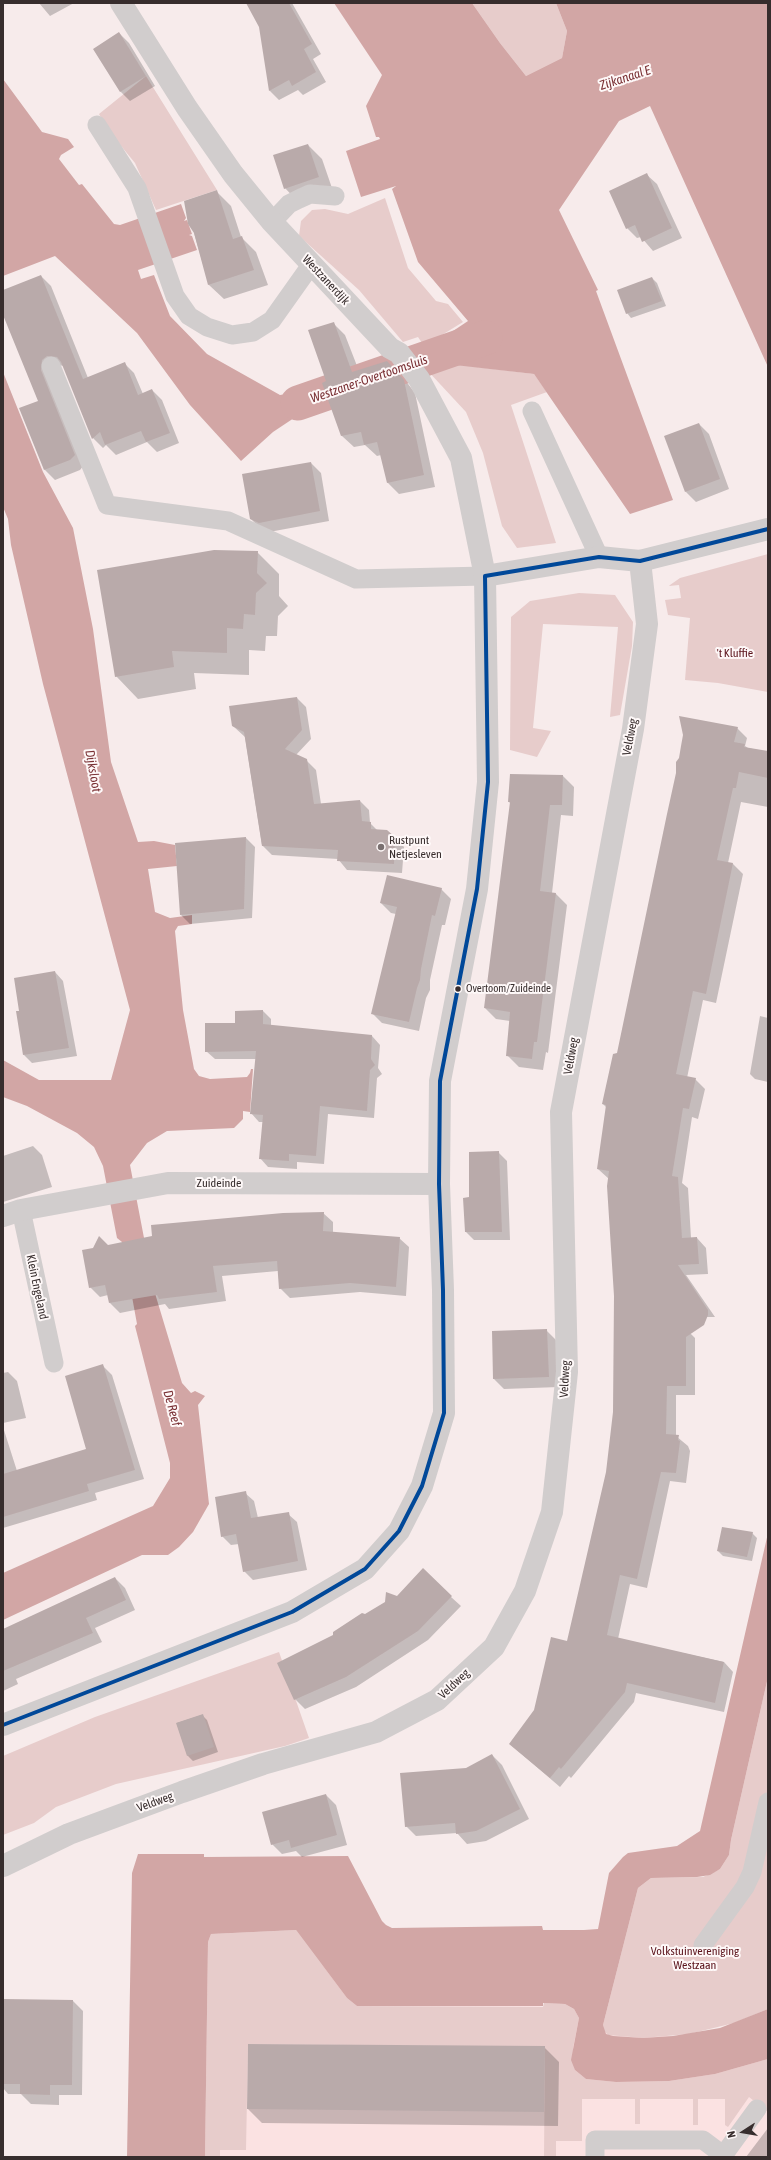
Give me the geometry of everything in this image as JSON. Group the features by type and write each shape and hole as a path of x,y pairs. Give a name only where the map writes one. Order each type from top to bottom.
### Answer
{"street":[{"name":"Westzanerdijk","path":"3,1725 292,1612 366,1569 399,1531 422,1486 444,1413 444,1290 439,1184 440,1081 477,888 488,782 485,576 461,458 419,379 399,353 390,348 311,265 272,222 233,174 191,114 121,3"},
{"path":"485,576 598,558 640,562 768,529"},
{"name":"Veldweg","path":"3,1866 68,1834 182,1792 263,1764 376,1732 437,1700 494,1647 525,1591 552,1512 567,1372 561,1112 633,729 647,624 640,562"},
{"name":"Zuideinde","path":"12,1213 168,1183 439,1184"}],"lane":[{"path":"97,125 137,188 175,296 189,316 207,327 232,335 253,332 272,320 311,265"},
{"path":"272,222 289,204 310,194 335,196"},
{"path":"51,366 107,505 228,521 356,579 485,576"},
{"path":"532,411 598,558"},
{"name":"Klein Engeland","path":"12,1213 54,1364"},
{"path":"703,1945 745,1887 752,1872 768,1802"},
{"path":"595,2157 595,2140 703,2140 722,2156 757,2109"}],"shaded area":[{"path":"208,1942 544,2007 544,2003 763,2061 768,2059 768,2157 205,2157"}],"green space":[{"path":"472,3 556,3 567,31 562,58 526,76 500,43"},
{"path":"146,76 217,190 156,210 135,163 108,130 99,114"},
{"path":"385,198 408,268 436,301 448,304 463,322 424,346 418,337 403,342 359,290 299,236 301,221 312,210 325,209 348,214"},
{"path":"445,363 534,374 547,392 511,405 556,543 517,548 502,526 483,453 466,412 427,370"},
{"name":"'t Kluffie","path":"768,554 768,692 718,683 685,680 690,618 668,615 665,600 681,598 679,585 669,586 680,578"},
{"path":"579,593 615,595 633,622 632,646 620,715 610,717 618,627 543,624 533,728 551,731 537,757 510,750 511,617 530,601"},
{"path":"279,1652 309,1738 285,1746 116,1784 56,1807 34,1823 3,1835 3,1756 95,1717"},
{"name":"Volkstuinvereniging Westzaan","path":"768,1677 768,2009 734,2023 689,2034 643,2038 608,2035 604,2031 603,2025 638,1888 651,1878 703,1877 720,1869 729,1855 731,1840"},
{"path":"296,1930 347,1998 357,2006 543,2007 544,2003 565,2004 574,2009 579,2018 573,2048 575,2070 586,2079 616,2082 669,2081 715,2074 768,2059 768,2112 749,2097 728,2127 725,2125 725,2099 698,2099 698,2125 693,2125 693,2099 640,2099 640,2124 635,2124 635,2099 582,2099 582,2141 556,2141 556,2157 544,2157 545,2047 248,2044 246,2150 220,2150 220,2157 205,2157 208,1942 211,1934"}],"water":[{"name":"Zijkanaal E","path":"334,3 472,3 500,43 526,76 562,58 567,31 556,3 768,3 768,367 650,106 619,121 559,210 598,290 596,291 673,500 630,514 534,374 446,364 432,345 468,321 418,262 392,189 396,186 361,197 346,151 380,139 379,137 376,137 366,106 382,75"},
{"path":"3,79 42,132 68,139 74,147 61,155 59,159 79,185 82,184 114,224 120,225 181,204 186,218 184,221 187,220 192,234 189,235 192,236 197,250 138,270 141,279 154,275 170,316 207,354 280,395 293,393 300,414 273,432 241,461 190,405 137,333 55,256 3,276"},
{"path":"3,372 43,472 73,528 93,629 111,762 138,842 154,841 175,845 177,866 148,869 155,912 170,918 192,915 192,924 178,926 175,931 183,1010 194,1069 199,1076 210,1079 247,1077 251,1069 253,1069 250,1112 243,1111 243,1119 234,1128 167,1131 147,1143 130,1165 154,1290 182,1383 191,1393 195,1391 205,1396 198,1405 209,1504 193,1532 179,1547 168,1555 142,1555 3,1620 3,1573 153,1506 170,1478 170,1463 135,1326 137,1324 122,1242 117,1238 103,1166 94,1147 77,1133 27,1106 3,1097 3,1060 39,1080 111,1080 130,1010 43,684 11,545 8,519 3,507"},
{"path":"768,1533 768,1677 731,1840 729,1855 720,1869 710,1875 697,1877 651,1878 638,1888 603,2025 606,2034 613,2036 643,2038 673,2036 720,2028 768,2009 768,2059 715,2074 669,2081 616,2082 586,2079 575,2070 571,2060 579,2018 574,2009 565,2004 543,2003 543,2006 357,2006 347,1998 296,1930 211,1934 208,1942 205,2157 127,2157 132,1873 138,1854 204,1854 204,1857 348,1856 382,1921 392,1928 542,1926 543,1930 598,1929 609,1873 623,1857 628,1853 677,1846 700,1831"}],"building":[{"path":"246,3 289,3 312,44 304,49 316,72 292,86 289,80 269,91 259,27"},
{"path":"119,32 146,76 120,92 93,49"},
{"path":"308,144 319,177 284,189 273,155"},
{"path":"647,173 672,228 642,242 635,225 626,229 609,191"},
{"path":"217,190 233,239 242,236 254,270 208,285 194,233 188,224 184,201"},
{"path":"41,275 83,379 125,362 138,395 152,389 170,433 146,442 141,431 105,445 100,432 92,439 61,362 57,357 47,356 42,360 41,370 75,455 70,460 44,470 19,408 38,401 3,315 3,290"},
{"path":"652,277 662,301 626,314 617,290"},
{"path":"334,322 352,372 387,361 404,380 424,475 387,483 377,442 364,445 361,432 341,436 322,383 326,381 308,330"},
{"path":"699,423 720,479 685,492 664,436"},
{"path":"311,462 320,511 259,523 250,519 242,474"},
{"path":"214,550 258,551 257,573 267,583 256,593 255,615 244,614 243,629 227,628 227,653 172,651 174,667 115,677 97,570"},
{"path":"297,697 302,730 285,749 307,759 314,804 360,800 362,821 371,822 371,829 387,830 395,837 394,864 337,861 338,850 262,846 244,732 232,726 229,706"},
{"path":"679,716 738,727 734,742 745,744 744,747 768,751 768,778 739,772 736,788 733,788 717,860 733,863 706,994 693,991 676,1074 696,1078 689,1109 683,1108 672,1176 678,1177 682,1238 697,1237 699,1264 678,1265 708,1310 708,1315 704,1325 686,1337 686,1386 667,1386 666,1434 679,1435 678,1440 680,1441 676,1473 661,1472 637,1579 620,1575 607,1635 724,1662 715,1703 627,1683 625,1692 561,1769 559,1767 550,1778 509,1744 534,1710 551,1637 567,1641 606,1472 613,1412 614,1296 607,1186 609,1171 597,1169 606,1105 602,1104 613,1054 617,1053 676,773 676,762 679,758 683,735"},
{"path":"510,774 563,775 562,805 550,805 540,891 556,893 537,1042 534,1042 532,1059 506,1056 510,1012 484,1008 510,802 508,802"},
{"path":"246,837 244,909 180,915 175,843"},
{"path":"387,875 442,888 435,916 432,915 420,980 409,1022 371,1014 397,907 380,903"},
{"path":"55,971 69,1048 23,1055 16,1011 19,1011 14,978"},
{"path":"263,1010 263,1024 372,1035 371,1059 375,1065 370,1070 367,1111 320,1106 316,1156 289,1154 289,1161 259,1159 263,1115 250,1114 256,1051 205,1052 205,1023 235,1023 235,1011"},
{"path":"499,1151 502,1232 465,1232 463,1198 469,1197 469,1152"},
{"path":"324,1212 323,1231 400,1237 396,1287 350,1283 279,1289 277,1261 213,1266 217,1292 159,1299 157,1295 109,1303 105,1285 89,1288 82,1250 93,1248 99,1236 108,1245 152,1236 151,1225 283,1213"},
{"path":"547,1329 549,1377 493,1379 492,1331"},
{"path":"103,1364 135,1470 87,1484 89,1491 3,1517 3,1474 86,1449 65,1376"},
{"path":"246,1491 251,1518 289,1512 298,1561 243,1572 236,1534 221,1537 215,1497"},
{"path":"722,1527 753,1532 747,1557 717,1551"},
{"path":"423,1568 452,1596 418,1631 346,1677 294,1700 277,1663 333,1635 333,1632 362,1613 365,1614 385,1602 386,1592 397,1596"},
{"path":"115,1577 126,1600 86,1618 93,1633 3,1671 3,1629"},
{"path":"203,1714 214,1747 187,1756 176,1723"},
{"path":"492,1754 520,1809 476,1831 456,1834 455,1823 405,1827 400,1773 466,1768"},
{"path":"326,1794 337,1835 291,1848 289,1840 271,1845 262,1812"},
{"path":"3,1999 73,2000 72,2085 50,2085 50,2095 20,2094 20,2084 3,2084"},
{"path":"248,2044 545,2046 544,2112 247,2109"}],"waterway":[{"name":"Westzaner-Overtoomsluis","path":"298,403 485,338"}],"transit line":[{"path":"485,576 599,557 640,561 768,529"},
{"path":"3,1725 292,1612 365,1569 399,1531 422,1486 444,1413 443,1290 439,1184 440,1081 477,889 488,782 485,576"}],"place":[{"name":"Rustpunt Netjesleven","path":"381,847"},
{"name":"Overtoom/Zuideinde","path":"458,989"}],"water label":[{"name":"Dijksloot","path":"93,771"},
{"name":"De Reef","path":"172,1408"}]}
